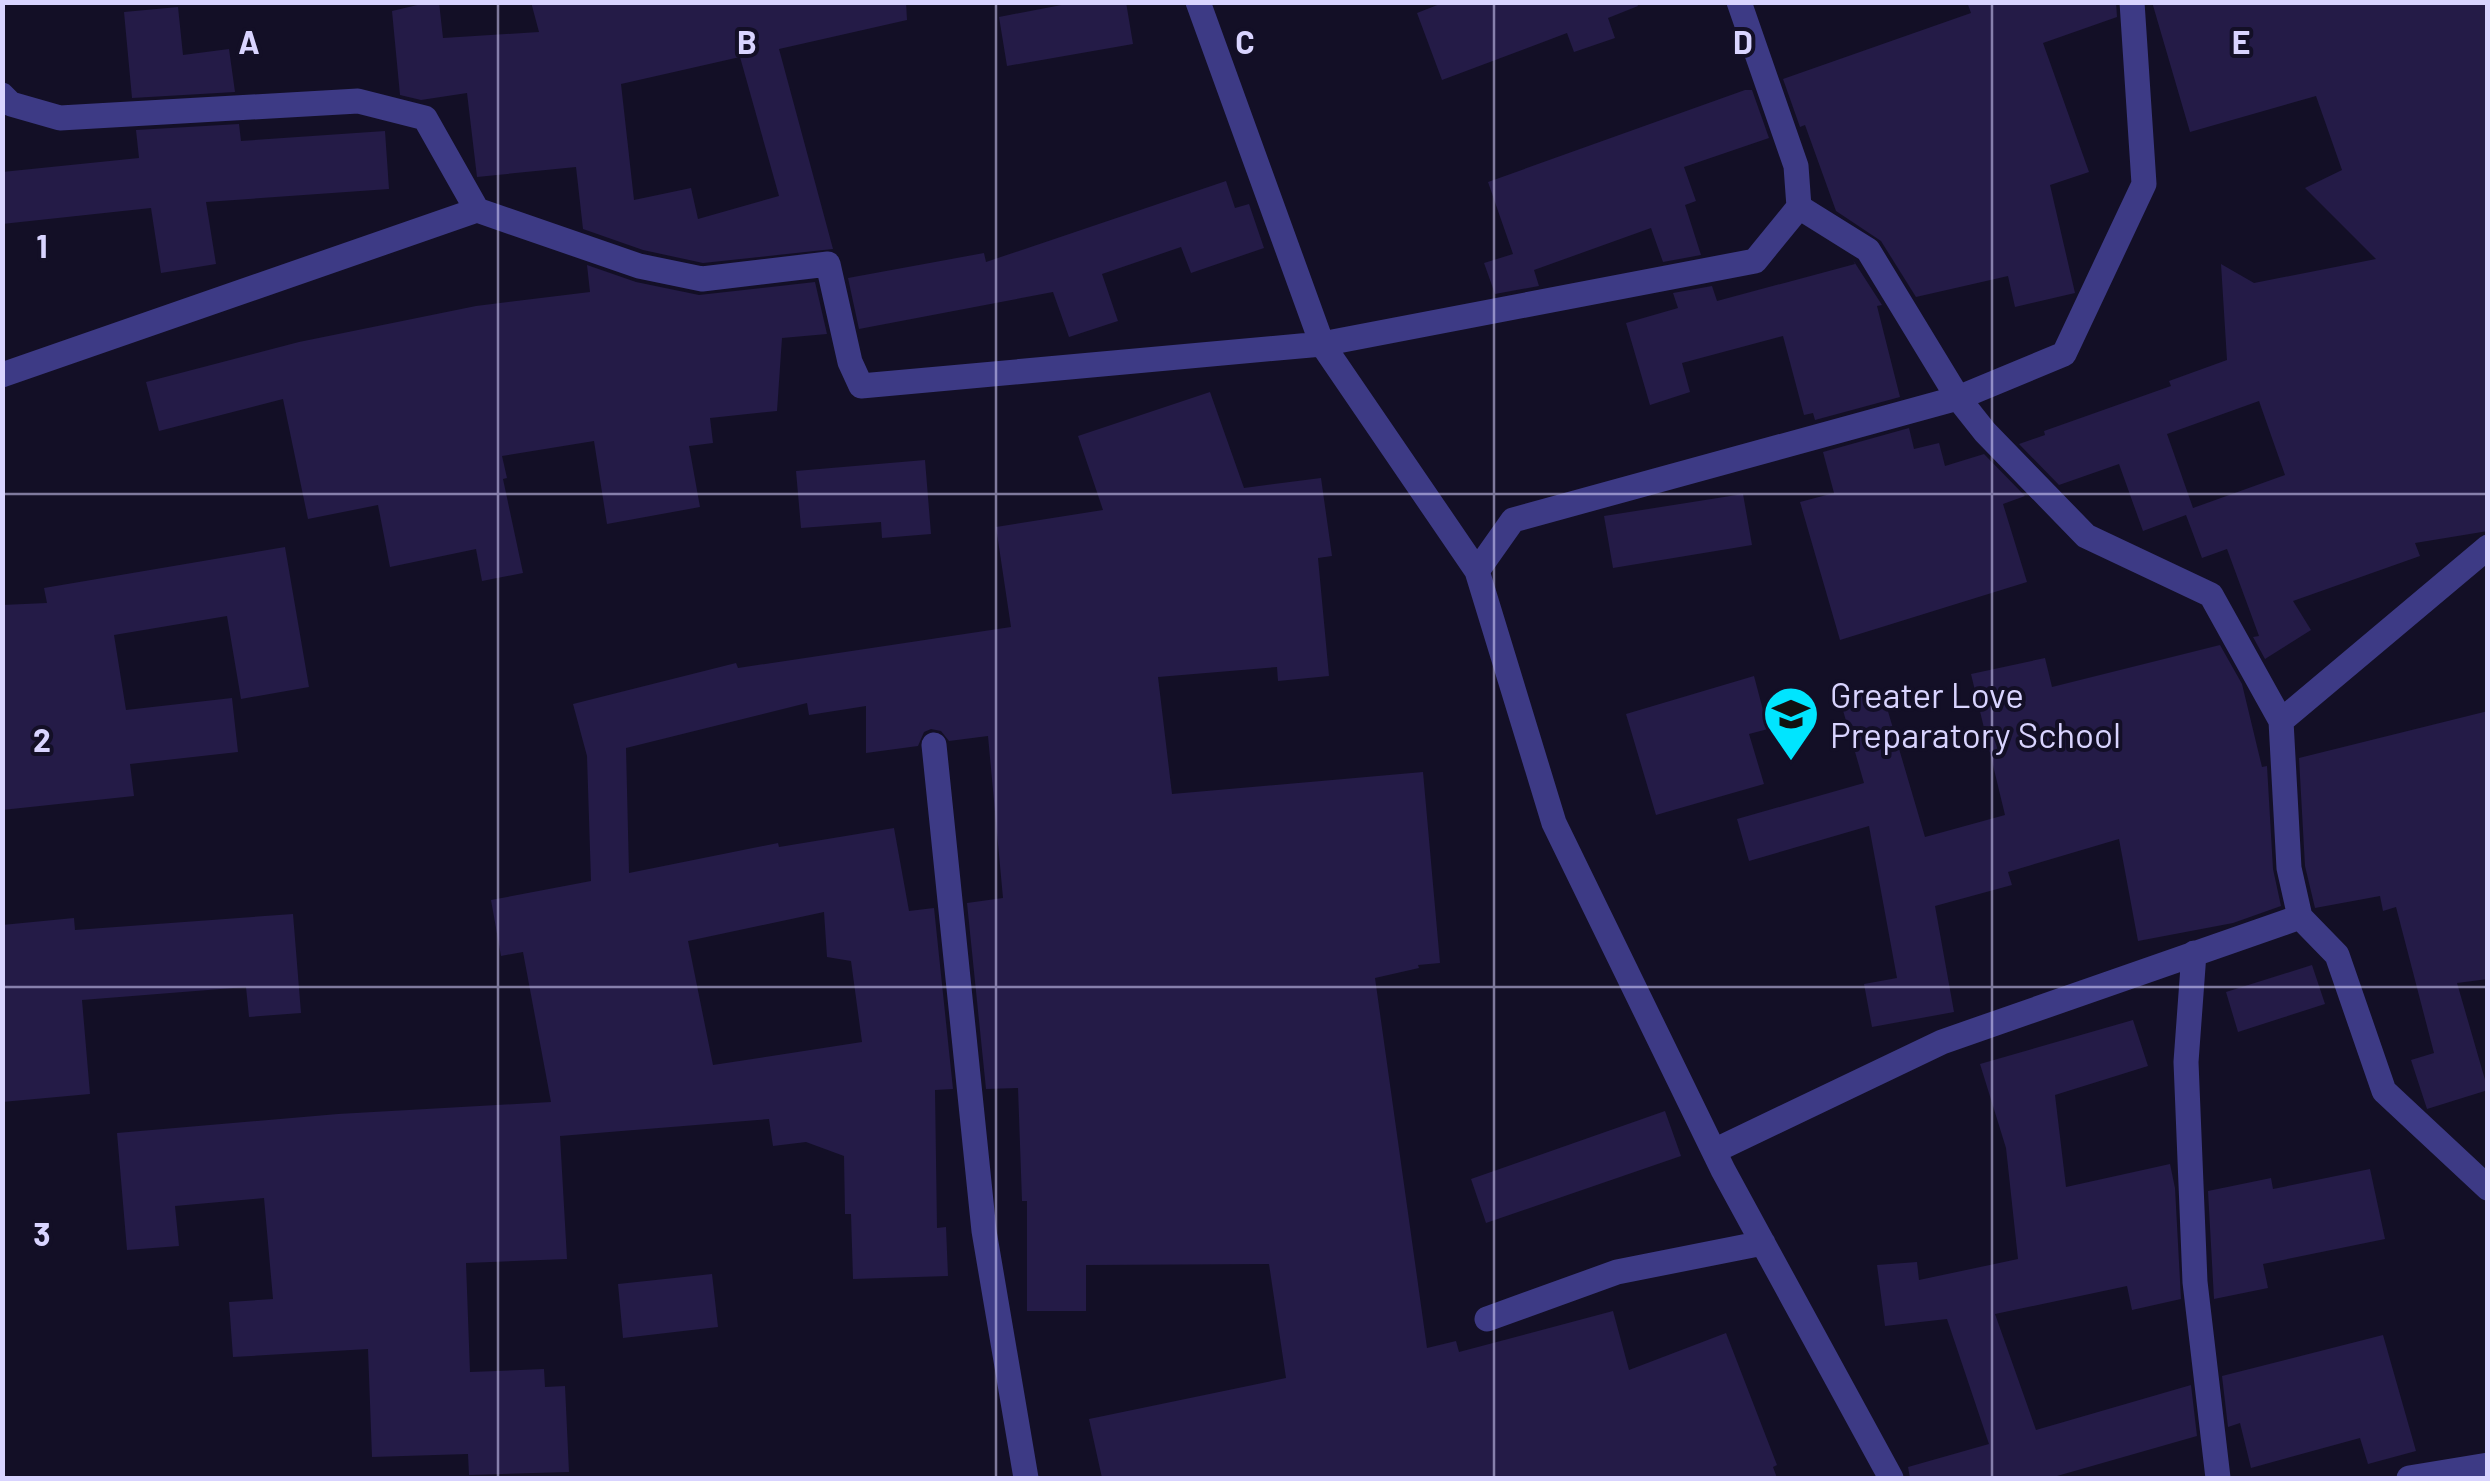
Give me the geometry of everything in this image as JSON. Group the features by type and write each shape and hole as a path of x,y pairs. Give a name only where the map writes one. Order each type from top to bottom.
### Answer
{"street":[{"path":"1198,2 1322,344 1478,571 1554,824 1714,1151 1891,1478"},
{"path":"2,375 478,210 638,266 702,278 828,264 850,362 860,386 1322,344 1755,261 1799,207 1796,166 1739,2"},
{"path":"1478,571 1513,520 1958,398 2064,354 2144,184 2132,2"},
{"path":"2,95 11,104 60,118 358,101 425,118 478,210"},
{"path":"1799,207 1868,250 1958,398 1985,432 2086,536 2211,595 2281,720 2290,868 2300,917 2337,955 2384,1091 2488,1188"},
{"path":"2281,720 2488,547"},
{"path":"934,745 984,1232 1026,1478"},
{"path":"1714,1151 1942,1042 2300,917"},
{"path":"2194,954 2186,1062 2195,1282 2218,1478"},
{"path":"1487,1319 1617,1272 1763,1243"},
{"path":"2409,1478 2488,1464"}],"building":[{"path":"439,2 443,38 539,32 531,2 906,2 907,20 779,49 833,249 703,263 643,250 583,229 576,167 477,177 467,93 421,100 400,95 392,11","holes":["740,57 779,196 698,219 691,188 634,200 621,84"]},
{"path":"1077,2 1126,2 1133,44 1007,66 999,17"},
{"path":"1445,2 1637,2 1638,6 1608,18 1615,38 1574,52 1567,33 1442,80 1417,13"},
{"path":"1967,2 2116,2 2117,17 2043,43 2089,172 2050,185 2075,293 2015,307 2008,276 1916,297 1881,241 1836,211 1805,125 1800,127 1783,79 1971,13"},
{"path":"2152,2 2488,2 2488,531 2415,543 2420,556 2293,601 2311,630 2265,659 2253,637 2259,636 2227,549 2202,558 2186,515 2143,531 2119,464 2059,485 2019,444 2045,435 2044,431 2171,386 2169,381 2227,360 2221,264 2254,283 2376,259 2305,188 2342,170 2316,96 2190,132","holes":["2259,401 2285,475 2193,508 2167,434"]},
{"path":"178,7 183,55 229,49 235,92 132,98 124,12"},
{"path":"1752,90 1769,138 1684,167 1696,201 1685,205 1701,255 1663,262 1651,228 1534,270 1539,286 1495,294 1484,263 1513,254 1488,182"},
{"path":"239,124 241,141 385,131 389,189 206,202 216,264 161,273 151,208 2,224 2,172 139,158 136,130"},
{"path":"1226,181 1235,208 1249,204 1264,248 1191,273 1181,247 1102,274 1118,321 1069,337 1053,292 859,329 848,278 984,253 986,262"},
{"path":"1853,260 1882,305 1877,306 1900,397 1815,420 1813,413 1804,415 1783,336 1682,363 1690,392 1650,405 1626,323 1678,308 1673,293 1712,286 1717,301 1855,264"},
{"path":"587,265 636,282 699,295 815,282 827,334 782,338 777,411 710,418 713,443 689,446 700,507 607,524 594,441 502,456 507,478 503,479 523,573 482,581 476,549 390,567 378,505 308,519 283,399 159,431 146,382 299,342 476,306 590,292"},
{"path":"1210,392 1244,488 1321,478 1332,556 1318,558 1329,676 1278,681 1277,667 1158,677 1172,794 1423,772 1440,963 1375,978 1427,1348 1456,1341 1459,1352 1613,1311 1629,1370 1726,1333 1777,1465 1773,1467 1777,1478 1102,1478 1089,1419 1286,1378 1269,1264 1086,1265 1086,1311 1027,1311 1027,1201 1022,1201 1018,1088 986,1089 967,903 1003,898 988,736 949,741 941,731 931,729 924,732 918,746 866,753 866,706 809,715 807,703 626,748 629,873 778,843 779,847 894,828 909,911 934,908 953,1089 935,1090 937,1228 946,1227 948,1276 853,1279 851,1214 845,1214 844,1156 806,1142 773,1146 769,1119 560,1136 567,1259 466,1263 470,1372 544,1369 545,1387 565,1386 569,1472 469,1475 468,1454 372,1457 368,1349 233,1357 229,1302 273,1299 264,1198 175,1206 179,1246 127,1250 117,1133 338,1114 551,1102 523,952 501,956 491,900 591,881 587,756 573,704 736,663 738,668 1011,627 996,527 1103,510 1078,436","holes":["824,912 827,957 851,961 862,1042 713,1065 688,941"]},
{"path":"1909,428 1914,449 1939,443 1945,466 1984,454 2025,496 2003,504 2027,582 1840,640 1800,502 1834,493 1823,452"},
{"path":"925,460 931,534 882,538 881,522 801,528 796,471"},
{"path":"1743,494 1752,545 1613,568 1604,516"},
{"path":"285,547 309,687 241,699 227,616 114,635 126,710 232,698 238,752 130,764 134,796 2,810 2,605 47,603 44,588"},
{"path":"2220,645 2242,684 2262,767 2267,766 2273,869 2281,906 2233,923 2138,941 2119,839 2008,872 2012,885 1935,906 1954,1012 1872,1027 1864,984 1897,978 1869,826 1749,861 1737,819 1864,783 1840,700 1882,691 1925,837 2005,815 1971,674 2045,658 2052,687"},
{"path":"1754,676 1768,729 1749,734 1764,784 1656,815 1626,714"},
{"path":"2488,711 2488,979 2457,983 2488,1090 2427,1109 2411,1060 2434,1053 2396,907 2383,911 2380,896 2315,908 2305,866 2299,758"},
{"path":"293,914 301,1013 249,1017 246,987 82,1000 90,1094 2,1102 2,925 74,918 75,930"},
{"path":"2312,965 2325,1004 2238,1032 2226,992"},
{"path":"2133,1020 2148,1066 2055,1095 2066,1187 2170,1164 2175,1188 2181,1299 2132,1310 2127,1286 1995,1314 2036,1430 2191,1385 2197,1436 2050,1478 1910,1478 1908,1467 1989,1444 1947,1319 1885,1326 1877,1265 1917,1262 1919,1280 2018,1259 2006,1148 1980,1064"},
{"path":"1665,1111 1681,1156 1486,1223 1471,1179"},
{"path":"2370,1169 2385,1239 2263,1264 2268,1288 2214,1299 2208,1191 2271,1178 2273,1189"},
{"path":"712,1274 718,1327 623,1338 618,1284"},
{"path":"2383,1335 2416,1451 2368,1464 2360,1438 2251,1468 2240,1423 2228,1427 2222,1376"}],"place":[{"name":"Greater Love Preparatory School","path":"1791,763"}]}
